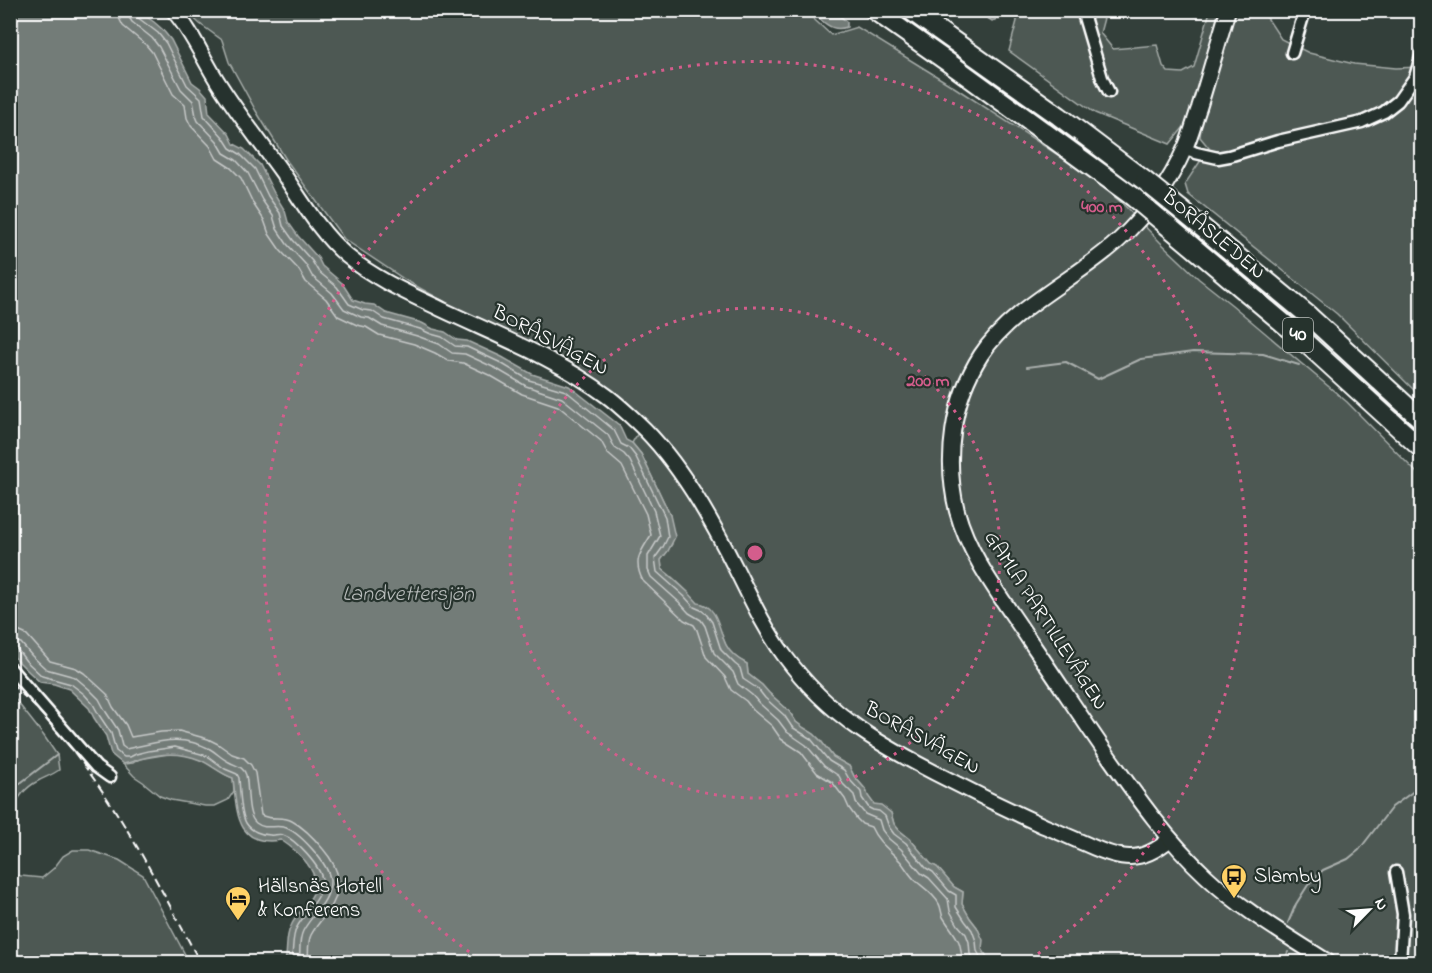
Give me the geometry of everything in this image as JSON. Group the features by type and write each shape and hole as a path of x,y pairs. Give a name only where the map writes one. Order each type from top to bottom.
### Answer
{"highway":[{"name":"BORÅSLEDEN","path":"872,10 977,82 1132,196 1295,333 1422,449"},
{"name":"BORÅSLEDEN","path":"910,10 1059,116 1145,181 1309,316 1422,420"}],"street":[{"name":"BORÅSVÄGEN","path":"172,10 182,21 237,111 302,204 321,229 346,255 373,274 408,293 568,371 608,397 646,431 696,498 735,566 756,610 782,653 815,693 841,716 900,756 1104,853 1119,857 1139,857 1152,852 1170,839"},
{"path":"1082,10 1108,92"},
{"name":"GAMLA PARTILLEVÄGEN","path":"1228,10 1185,148 1171,175 1150,205 1119,240 1002,329 973,370 956,416 951,446 953,492 965,534 978,561 1130,788 1170,839 1202,873 1234,900 1328,963"},
{"path":"1292,52 1305,10"},
{"path":"1185,148 1218,158 1278,141 1362,122 1384,112 1398,101 1414,77 1422,54"},
{"path":"10,668 96,767 110,777"},
{"path":"1396,872 1403,914 1400,963"}],"shaded area":[{"path":"1262,10 1281,39 1309,53 1354,64 1396,68 1421,67 1421,397 1337,314 1188,194 1185,184 1209,148 1200,137 1201,128 1183,128 1170,144 1095,113 1009,51 1017,21 1016,11 1111,11 1104,18 1100,33 1113,49 1157,45 1163,66 1168,72 1183,73 1194,67 1210,11"},
{"path":"186,11 805,11 831,35 857,27 1087,174 1123,204 1199,279 1347,402 1421,477 1421,962 990,962 982,949 982,940 977,927 962,904 963,892 954,887 899,830 894,824 891,813 874,805 849,766 833,757 814,734 796,722 789,711 748,674 747,664 730,651 718,630 698,604 678,582 662,569 661,560 672,544 670,515 641,454 632,443 644,423 465,313 407,281 344,239 287,161 256,111 229,62 222,40"},
{"path":"11,694 57,755 59,770 29,787 18,799 11,814"},
{"path":"174,753 200,759 233,778 234,791 228,800 215,806 205,806 171,800 160,796 134,776 123,764"},
{"path":"73,850 89,850 119,860 143,875 189,962 11,962 11,875 42,878 63,856"}],"water":[{"name":"Landvettersjön","path":"11,10 137,10 162,29 171,40 192,82 207,96 209,113 229,134 234,144 244,149 260,165 285,211 288,222 322,266 342,283 353,300 374,305 386,313 445,332 457,340 467,341 502,357 532,374 569,386 619,425 626,440 632,443 641,454 670,515 675,537 661,560 662,569 698,603 710,608 726,645 735,656 747,664 748,674 789,711 796,722 814,734 833,757 849,766 874,804 881,805 891,813 894,824 899,830 954,887 963,892 962,904 977,927 983,940 982,949 990,962 285,962 289,930 314,891 314,876 300,855 281,840 266,841 255,838 247,832 238,814 233,778 208,764 193,757 171,754 123,764 111,754 106,736 89,708 69,689 40,682 14,657 11,647"},
{"path":"822,11 838,15 847,22 847,27 836,28 826,24 819,18"},
{"path":"976,11 1004,11 1001,18 992,21"}],"waterway":[{"path":"1027,367 1066,362 1098,379 1141,359 1193,352 1263,354 1299,365"},
{"path":"10,791 57,755"},
{"path":"1288,923 1308,885 1323,870 1348,859 1359,850 1392,807 1422,785"},
{"path":"1284,962 1288,952"}],"railway":[{"path":"10,683 41,713 94,779 160,887 200,962"}],"place":[{"name":"Slamby","path":"1234,900"},
{"name":"Hällsnäs Hotell & Konferens","path":"238,922"}]}
